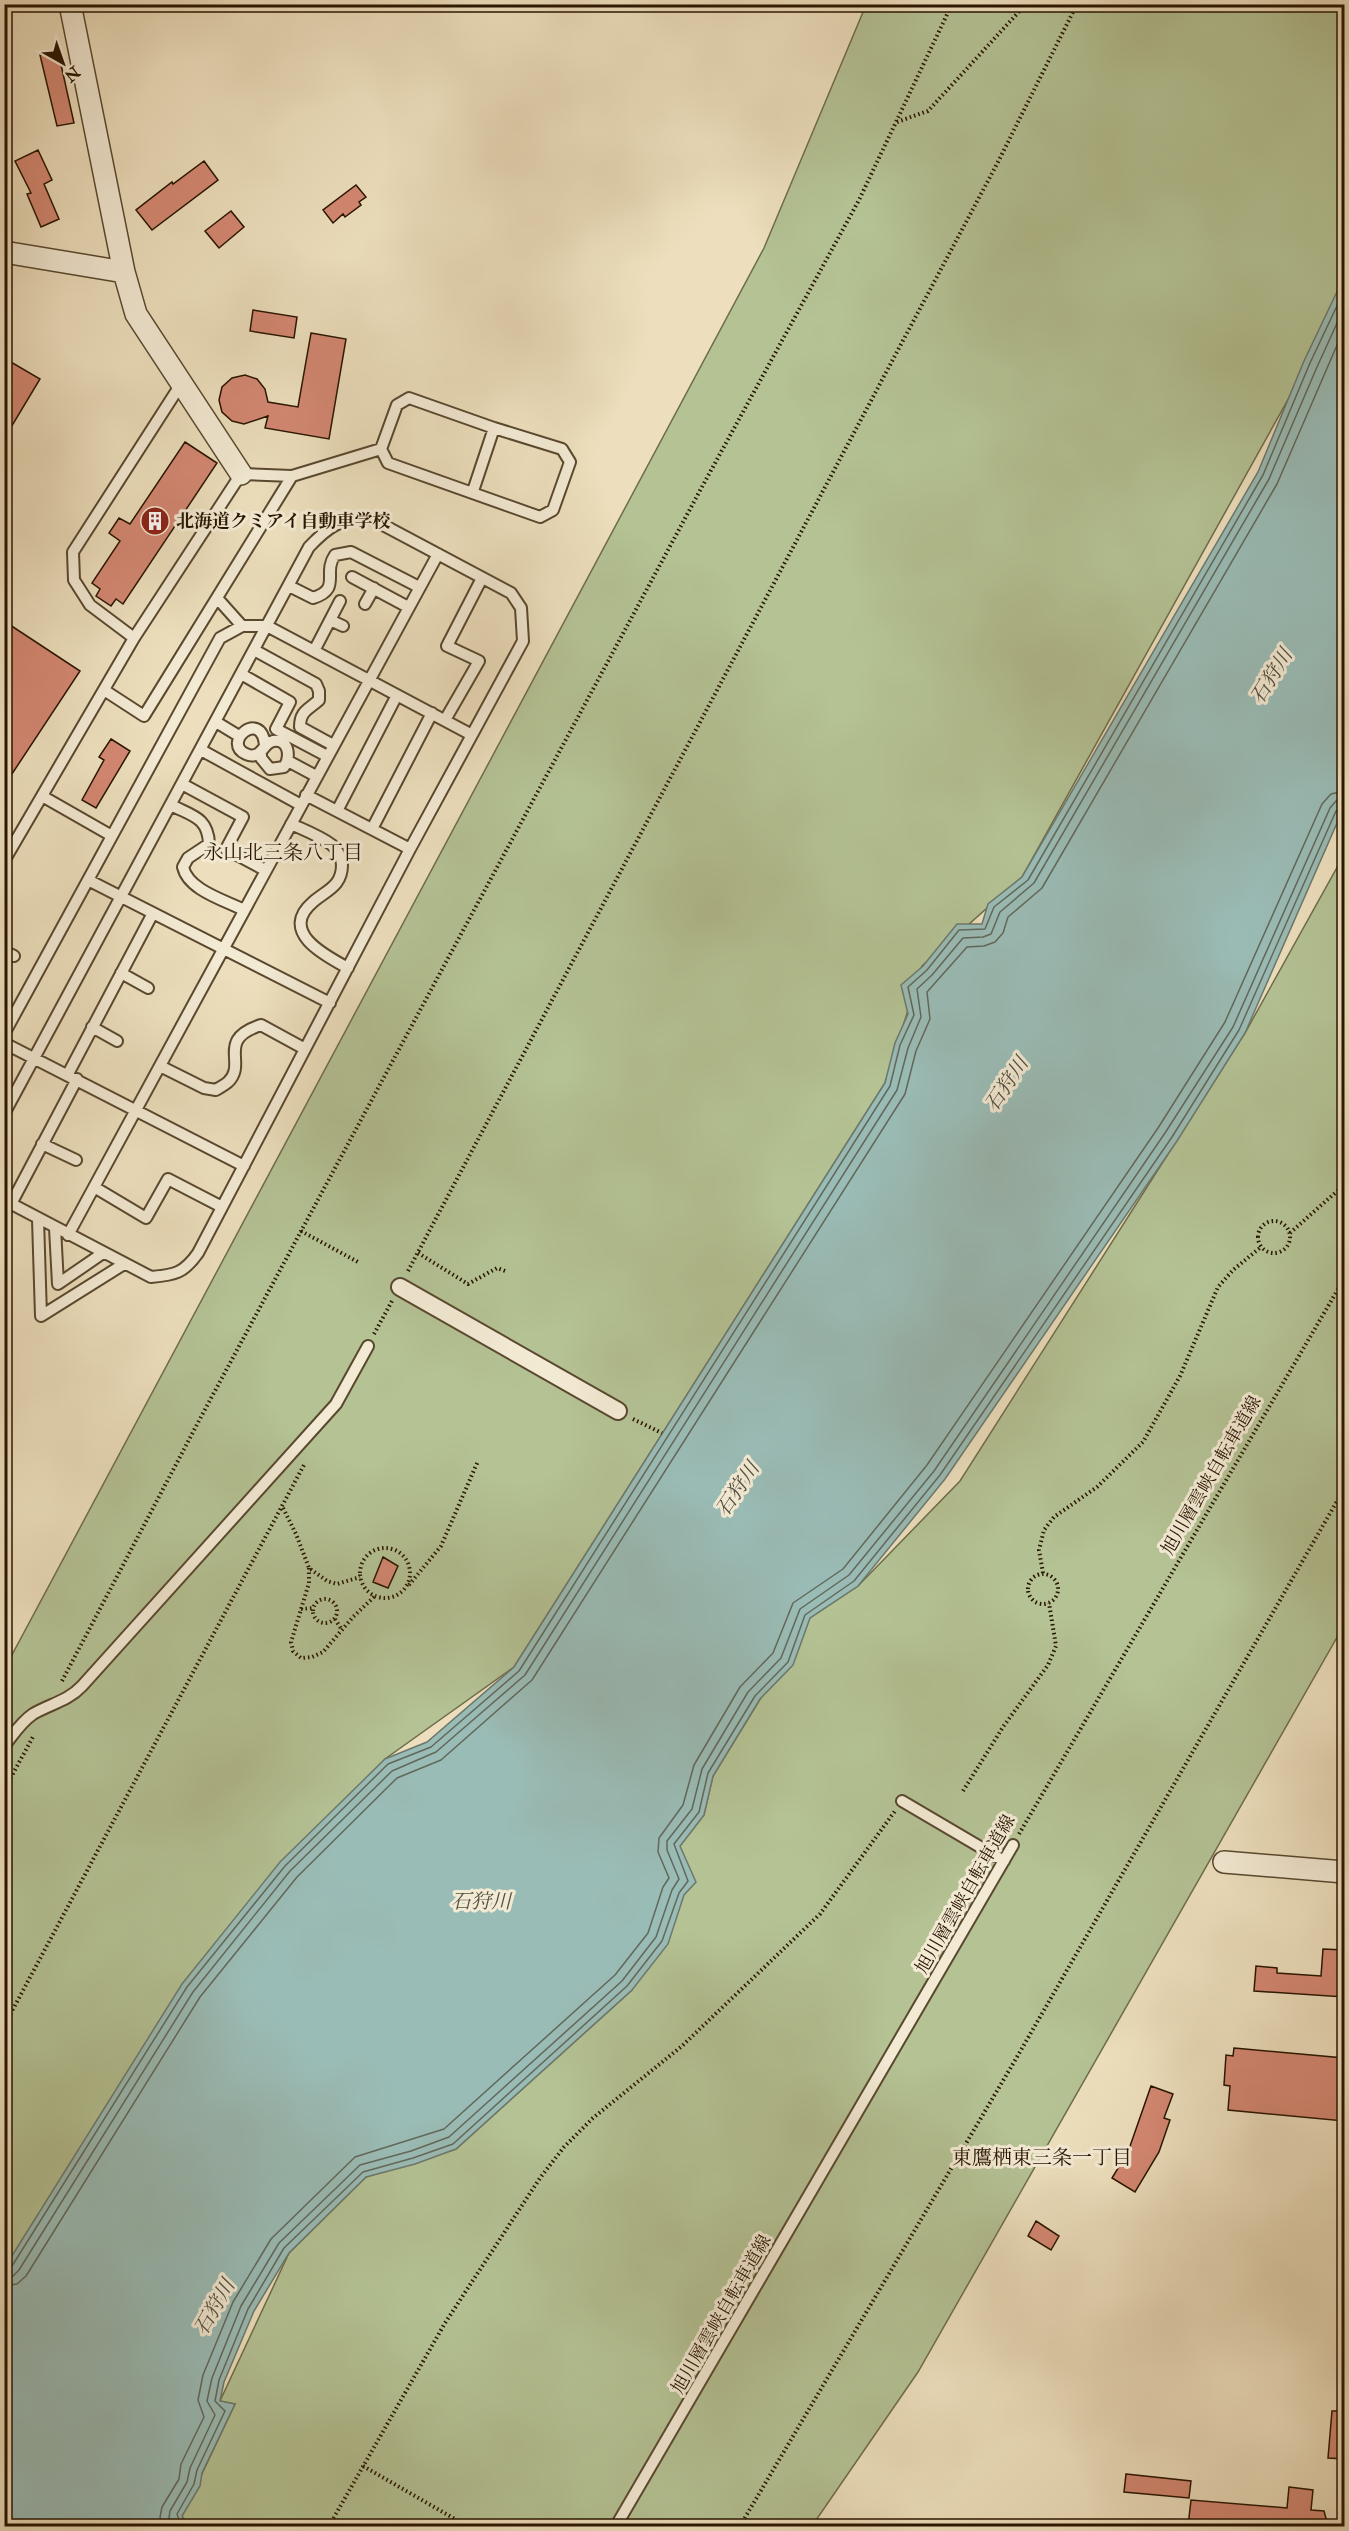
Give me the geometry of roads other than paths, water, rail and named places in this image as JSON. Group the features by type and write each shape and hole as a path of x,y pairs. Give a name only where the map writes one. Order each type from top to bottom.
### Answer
{"street":[{"path":"70,4 124,272 136,314 241,474"},
{"path":"4,252 124,272"},
{"path":"400,1287 618,1411"},
{"path":"1224,1862 1344,1872"}],"lane":[{"path":"134,638 90,605 74,580 73,552 181,384"},
{"path":"409,398 494,428 562,449 570,462 553,510 540,517 473,491 388,463 381,449 397,405 409,398"},
{"path":"473,491 494,428"},
{"path":"4,861 134,638 241,474 292,476 381,449"},
{"path":"104,690 144,716 292,476"},
{"path":"4,1114 309,547 328,527 349,519 370,518 511,592 521,608 523,641 189,1266 172,1276 151,1277 7,1202 42,1144 92,1027 153,913"},
{"path":"289,586 313,598 323,595 330,586 330,562 335,555 351,552 419,588"},
{"path":"68,1235 438,554"},
{"path":"352,577 408,608"},
{"path":"445,720 479,661 447,646 482,578"},
{"path":"365,604 374,588"},
{"path":"217,598 242,626"},
{"path":"314,651 340,601"},
{"path":"330,620 343,626"},
{"path":"4,1034 220,638 242,626 267,626 472,735"},
{"path":"254,650 316,684 319,700 304,710 300,718 300,727 333,745"},
{"path":"241,674 290,702 276,729 327,756"},
{"path":"337,811 397,695"},
{"path":"372,829 432,713"},
{"path":"216,722 239,736"},
{"path":"263,748 261,758 270,769 284,767 289,753 286,746 272,741 263,748 255,755 247,755 238,743 239,736 245,730 252,728 260,730 264,737 263,748"},
{"path":"201,750 303,800 337,811 410,849"},
{"path":"288,761 316,776"},
{"path":"182,784 243,817 226,849 266,870"},
{"path":"42,796 112,836"},
{"path":"171,806 203,821 208,831 208,844 188,858 183,867 185,876 196,885 244,910"},
{"path":"291,824 334,846 343,861 341,877 333,888 311,903 302,919 303,933 314,949 348,968"},
{"path":"88,880 330,1003"},
{"path":"121,973 148,988"},
{"path":"160,1066 204,1088 216,1090 230,1081 235,1068 234,1050 237,1040 248,1030 261,1025 305,1049"},
{"path":"92,1027 117,1041"},
{"path":"4,1043 244,1166"},
{"path":"42,1144 76,1160"},
{"path":"94,1187 146,1218 168,1179 222,1207"},
{"path":"38,1219 41,1316 124,1264"},
{"path":"55,1228 58,1284 103,1253"},
{"path":"4,1746 26,1720 74,1695 336,1404 368,1346"},
{"path":"902,1802 1004,1861"},
{"name":"旭川層雲峡自転車道線","path":"616,2526 1013,1845"}],"water":[{"name":"石狩川","path":"1344,277 1344,807 1245,1033 1177,1141 945,1479 858,1586 810,1618 793,1665 760,1699 713,1776 704,1815 680,1846 696,1882 684,1895 668,1944 632,1990 456,2149 415,2164 366,2177 289,2253 254,2311 224,2382 220,2401 235,2404 202,2473 200,2486 182,2516 187,2526 5,2526 5,2267 182,1984 280,1862 385,1759 427,1742 514,1667 885,1083 895,1043 908,1014 901,985 923,966 957,924 982,924 988,904 1022,877 1258,472 1304,361"}],"place":[{"name":"北海道クミアイ自動車学校","path":"155,521"}],"district":[{"name":"永山北三条八丁目","path":"283,852"},
{"name":"東鷹栖東三条一丁目","path":"1042,2157"}]}
